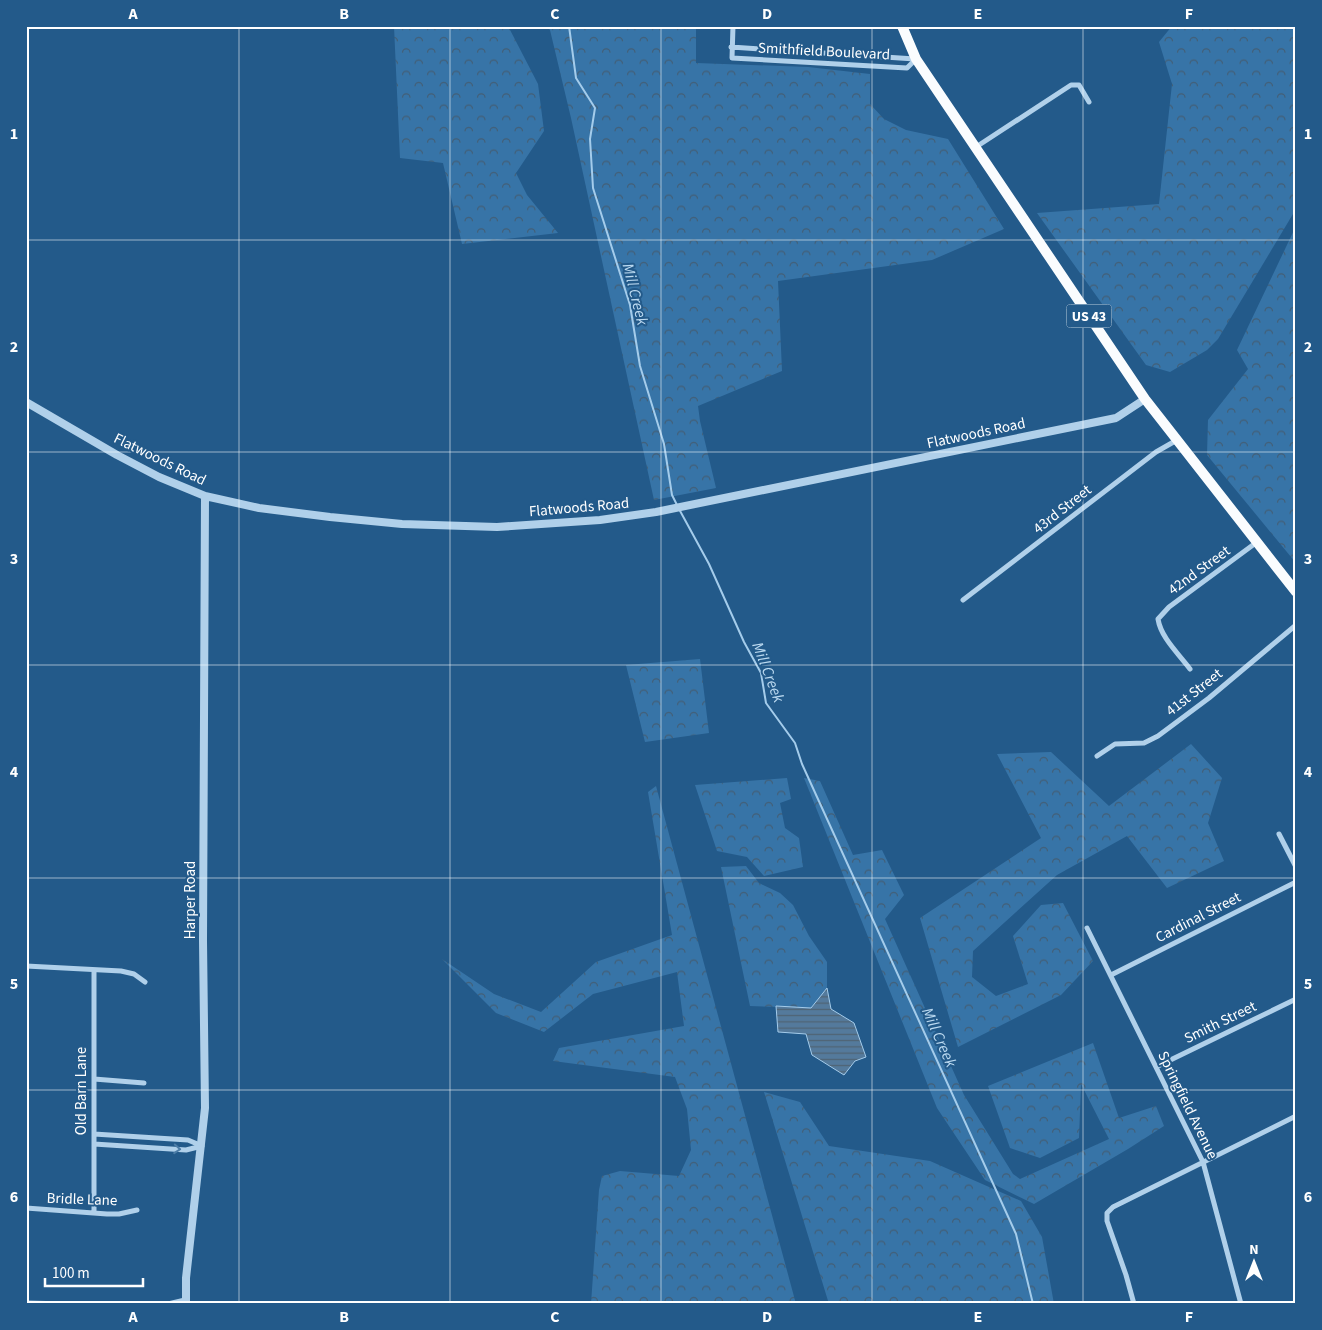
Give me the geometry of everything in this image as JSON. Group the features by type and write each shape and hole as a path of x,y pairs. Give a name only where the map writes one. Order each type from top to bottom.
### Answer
{"highway":[{"name":"US 43","path":"902,26 916,59 1145,399 1296,592"}],"street":[{"path":"731,48 733,26"},
{"name":"Smithfield Boulevard","path":"731,48 916,59 907,68 732,58 731,48"},
{"path":"975,147 1071,85 1079,86 1089,102"},
{"name":"Flatwoods Road","path":"26,402 117,455 159,477 205,496 283,512 402,524 497,527 623,518 656,512 1116,418 1145,399"},
{"name":"43rd Street","path":"964,600 1156,452 1178,440"},
{"name":"Harper Road","path":"185,1302 187,1262 202,1146 206,1085 204,941 205,496"},
{"name":"42nd Street","path":"1190,669 1159,628 1158,619 1168,607 1258,542"},
{"name":"41st Street","path":"1097,756 1116,744 1144,743 1158,736 1209,698 1296,625"},
{"path":"1278,834 1296,867"},
{"name":"Cardinal Street","path":"1111,975 1296,882"},
{"name":"Springfield Avenue","path":"1087,928 1204,1162 1241,1304"},
{"path":"26,966 121,972 134,974 145,982"},
{"name":"Old Barn Lane","path":"94,970 94,1213"},
{"name":"Smith Street","path":"1156,1067 1296,999"},
{"path":"94,1079 144,1083"},
{"path":"1134,1304 1107,1221 1107,1213 1113,1207 1296,1116"},
{"path":"94,1134 188,1140 202,1146"},
{"path":"148,1147 149,1138"},
{"path":"94,1144 186,1150 202,1146"},
{"name":"Bridle Lane","path":"26,1208 119,1214 138,1210"},
{"path":"26,1302 65,1304"},
{"path":"168,1304 185,1302"}],"green space":[{"path":"394,26 508,26 538,84 544,131 516,173 527,195 558,233 462,244 443,163 400,158"},
{"path":"547,26 696,26 696,63 808,67 870,74 870,104 884,119 906,130 948,139 1004,229 932,260 778,281 782,371 698,406 716,488 654,500 571,118 550,30"},
{"path":"1172,26 1251,26 1265,28 1296,26 1296,209 1218,339 1207,350 1170,372 1146,365 1037,213 1159,204 1172,84 1159,42"},
{"path":"1296,226 1296,563 1207,455 1208,420 1248,369 1237,350"},
{"path":"700,659 709,733 645,742 626,665"},
{"path":"1191,744 1222,778 1208,823 1224,861 1167,888 1127,836 1057,875 973,951 972,977 996,996 1028,984 1013,936 1041,905 1063,903 1093,961 1061,995 958,1047 920,918 1041,838 997,754 1051,752 1109,806"},
{"path":"787,778 791,799 780,803 785,828 799,838 803,867 764,876 747,857 717,851 695,785"},
{"path":"804,778 820,781 853,855 882,850 904,895 885,919 964,1095 1013,1174 1020,1179 1109,1139 1081,1084 1079,1138 1040,1158 1010,1148 988,1086 1093,1043 1119,1118 1156,1106 1164,1126 1034,1204 985,1180 937,1108"},
{"path":"656,786 796,1304 591,1304 599,1190 602,1176 620,1171 679,1176 691,1150 687,1109 675,1077 553,1061 559,1048 684,1026 677,972 593,994 544,1032 496,1013 442,959 494,994 541,1012 596,962 672,935 648,792"},
{"path":"746,866 759,883 780,893 793,905 809,936 827,962 827,988 811,1008 750,1006 721,867"},
{"path":"764,1092 800,1102 829,1146 930,1161 1021,1201 1042,1237 1054,1304 829,1304"}],"shaded area":[{"path":"827,988 831,1009 854,1023 866,1057 855,1061 844,1075 812,1055 806,1034 778,1032 776,1006 811,1008"}],"waterway":[{"name":"Mill Creek","path":"569,26 576,78 595,108 590,139 593,188 630,305 640,366 664,444 672,495 677,505"},
{"name":"Mill Creek","path":"679,509 709,564 744,642 761,673 766,703 795,743 802,764 1016,1234 1033,1304"}]}
